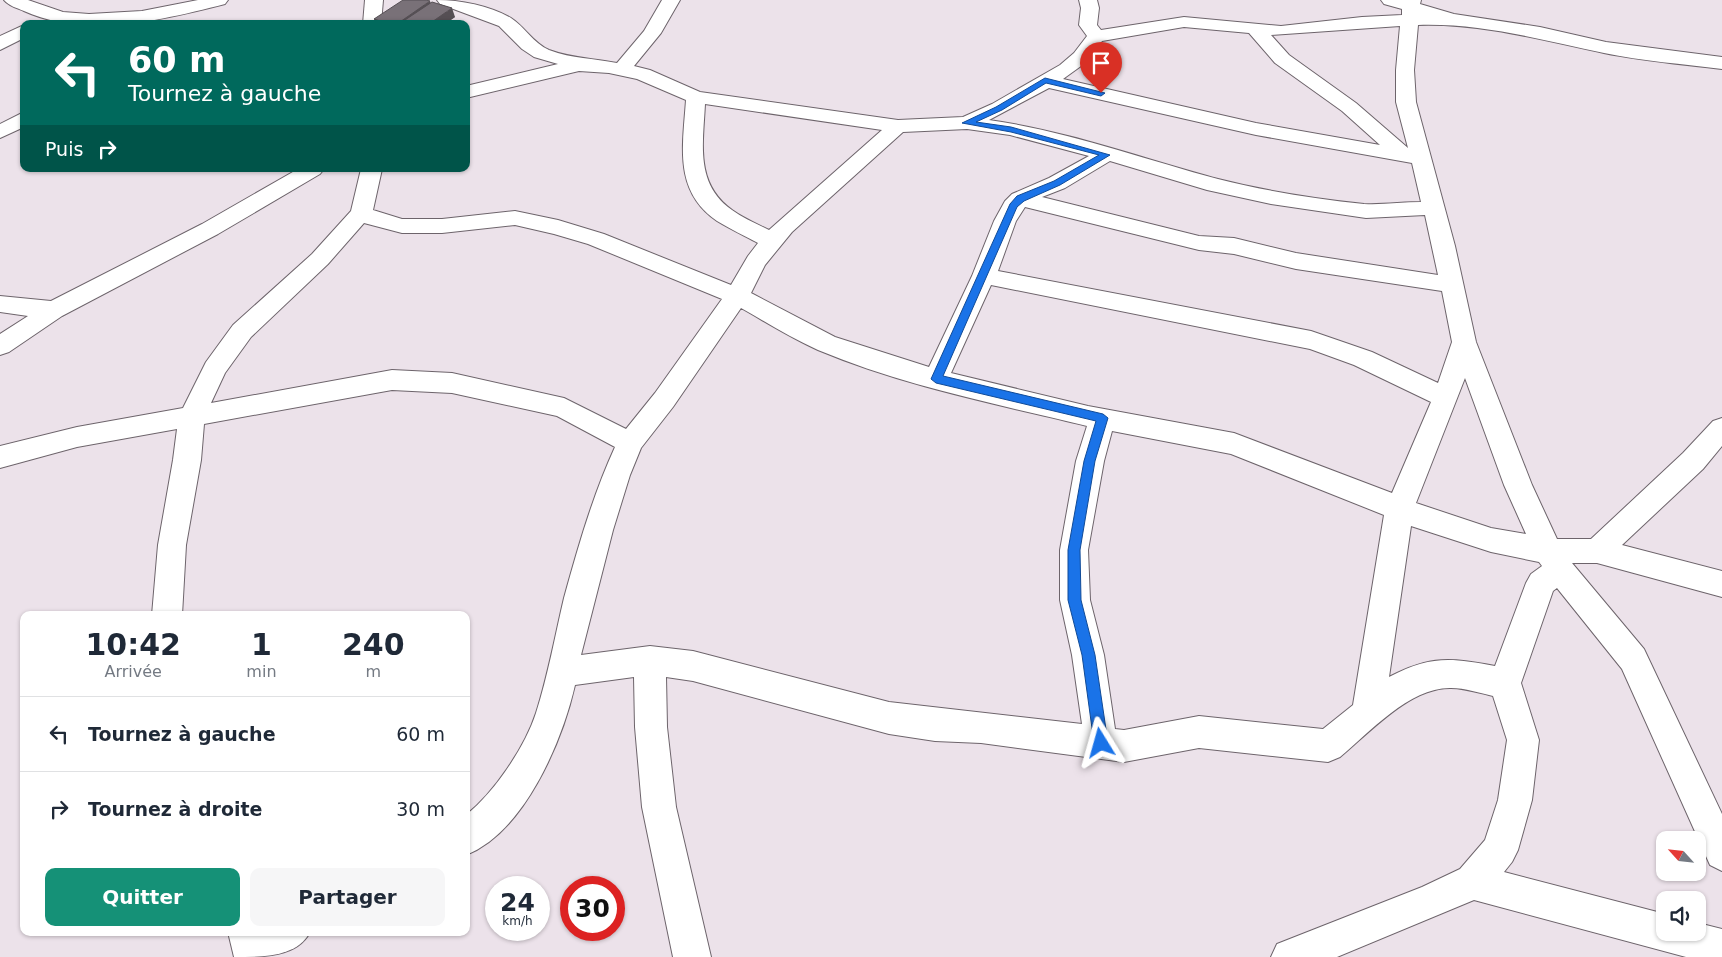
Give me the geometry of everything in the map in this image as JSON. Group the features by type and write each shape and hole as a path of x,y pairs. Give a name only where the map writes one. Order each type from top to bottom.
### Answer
{"street":[{"path":"14,0 41,20 104,19 182,10 219,0"},
{"path":"372,20 374,0"},
{"path":"446,0 505,22 529,46 540,53 579,65 622,69 670,84 696,97 898,126 966,123 1011,130 1157,167 1215,185 1320,206 1366,211 1434,208"},
{"path":"622,69 652,33 671,0"},
{"path":"1088,0 1090,8 1088,26 1096,36"},
{"path":"1406,7 1406,102 1413,157 1434,208 1464,342 1518,485 1554,561 1634,659 1722,853"},
{"path":"966,123 999,108 1066,69 1081,57 1096,36 1184,22 1281,31 1362,22 1406,7 1452,19 1540,32 1606,48 1722,63"},
{"path":"168,20 182,10"},
{"path":"1256,30 1282,59 1349,106 1413,157"},
{"path":"0,44 20,32"},
{"path":"470,91 579,65"},
{"path":"1045,80 1256,129 1413,157"},
{"path":"696,97 692,158 699,187 704,197 724,215 772,241"},
{"path":"0,132 20,120"},
{"path":"470,835 495,814 528,765 552,717 564,672 580,596 616,475 630,443 664,400 737,296 756,261 772,241 784,227 898,126"},
{"path":"936,379 984,276 1005,221 1020,198 1057,183 1106,155"},
{"path":"0,346 54,310 210,229 308,172"},
{"path":"168,611 172,545 187,460 191,417 215,369 242,331 320,259 361,213 370,172"},
{"path":"1020,198 1199,243 1234,246 1296,262 1452,285"},
{"path":"361,213 378,221 402,226 442,226 528,219 596,239 737,296 826,343 936,379 1103,418 1234,444 1356,490 1399,510 1554,561 1597,551 1722,584"},
{"path":"984,276 1311,340 1392,371 1446,398"},
{"path":"0,304 54,310"},
{"path":"1368,714 1383,604 1399,510 1446,398 1464,342"},
{"path":"0,457 77,437 392,380 452,384 564,408 630,443"},
{"path":"1101,743 1088,655 1074,600 1074,550 1090,461 1103,418"},
{"path":"1597,551 1693,461 1722,428"},
{"path":"1290,957 1430,902 1473,882 1500,850 1515,800 1523,740 1505,683 1541,583 1554,561"},
{"path":"564,672 650,660 692,666 889,718 935,725 981,727 1124,746 1198,732 1328,746 1396,690 1416,679 1452,673 1505,683"},
{"path":"650,660 651,727 659,807 692,957"},
{"path":"1473,882 1722,948"},
{"path":"247,936 253,957 286,936"}],"building":[{"path":"403,0 430,1 403,20 374,19"},
{"path":"432,2 452,8 435,20 405,20"}],"route":[{"path":"1101,93 1045,80 999,108 966,123 1011,130 1106,155 1057,183 1020,198 1013,206 1005,221 984,276 936,379 1103,418 1090,461 1074,550 1074,600 1088,655 1101,743"}]}
